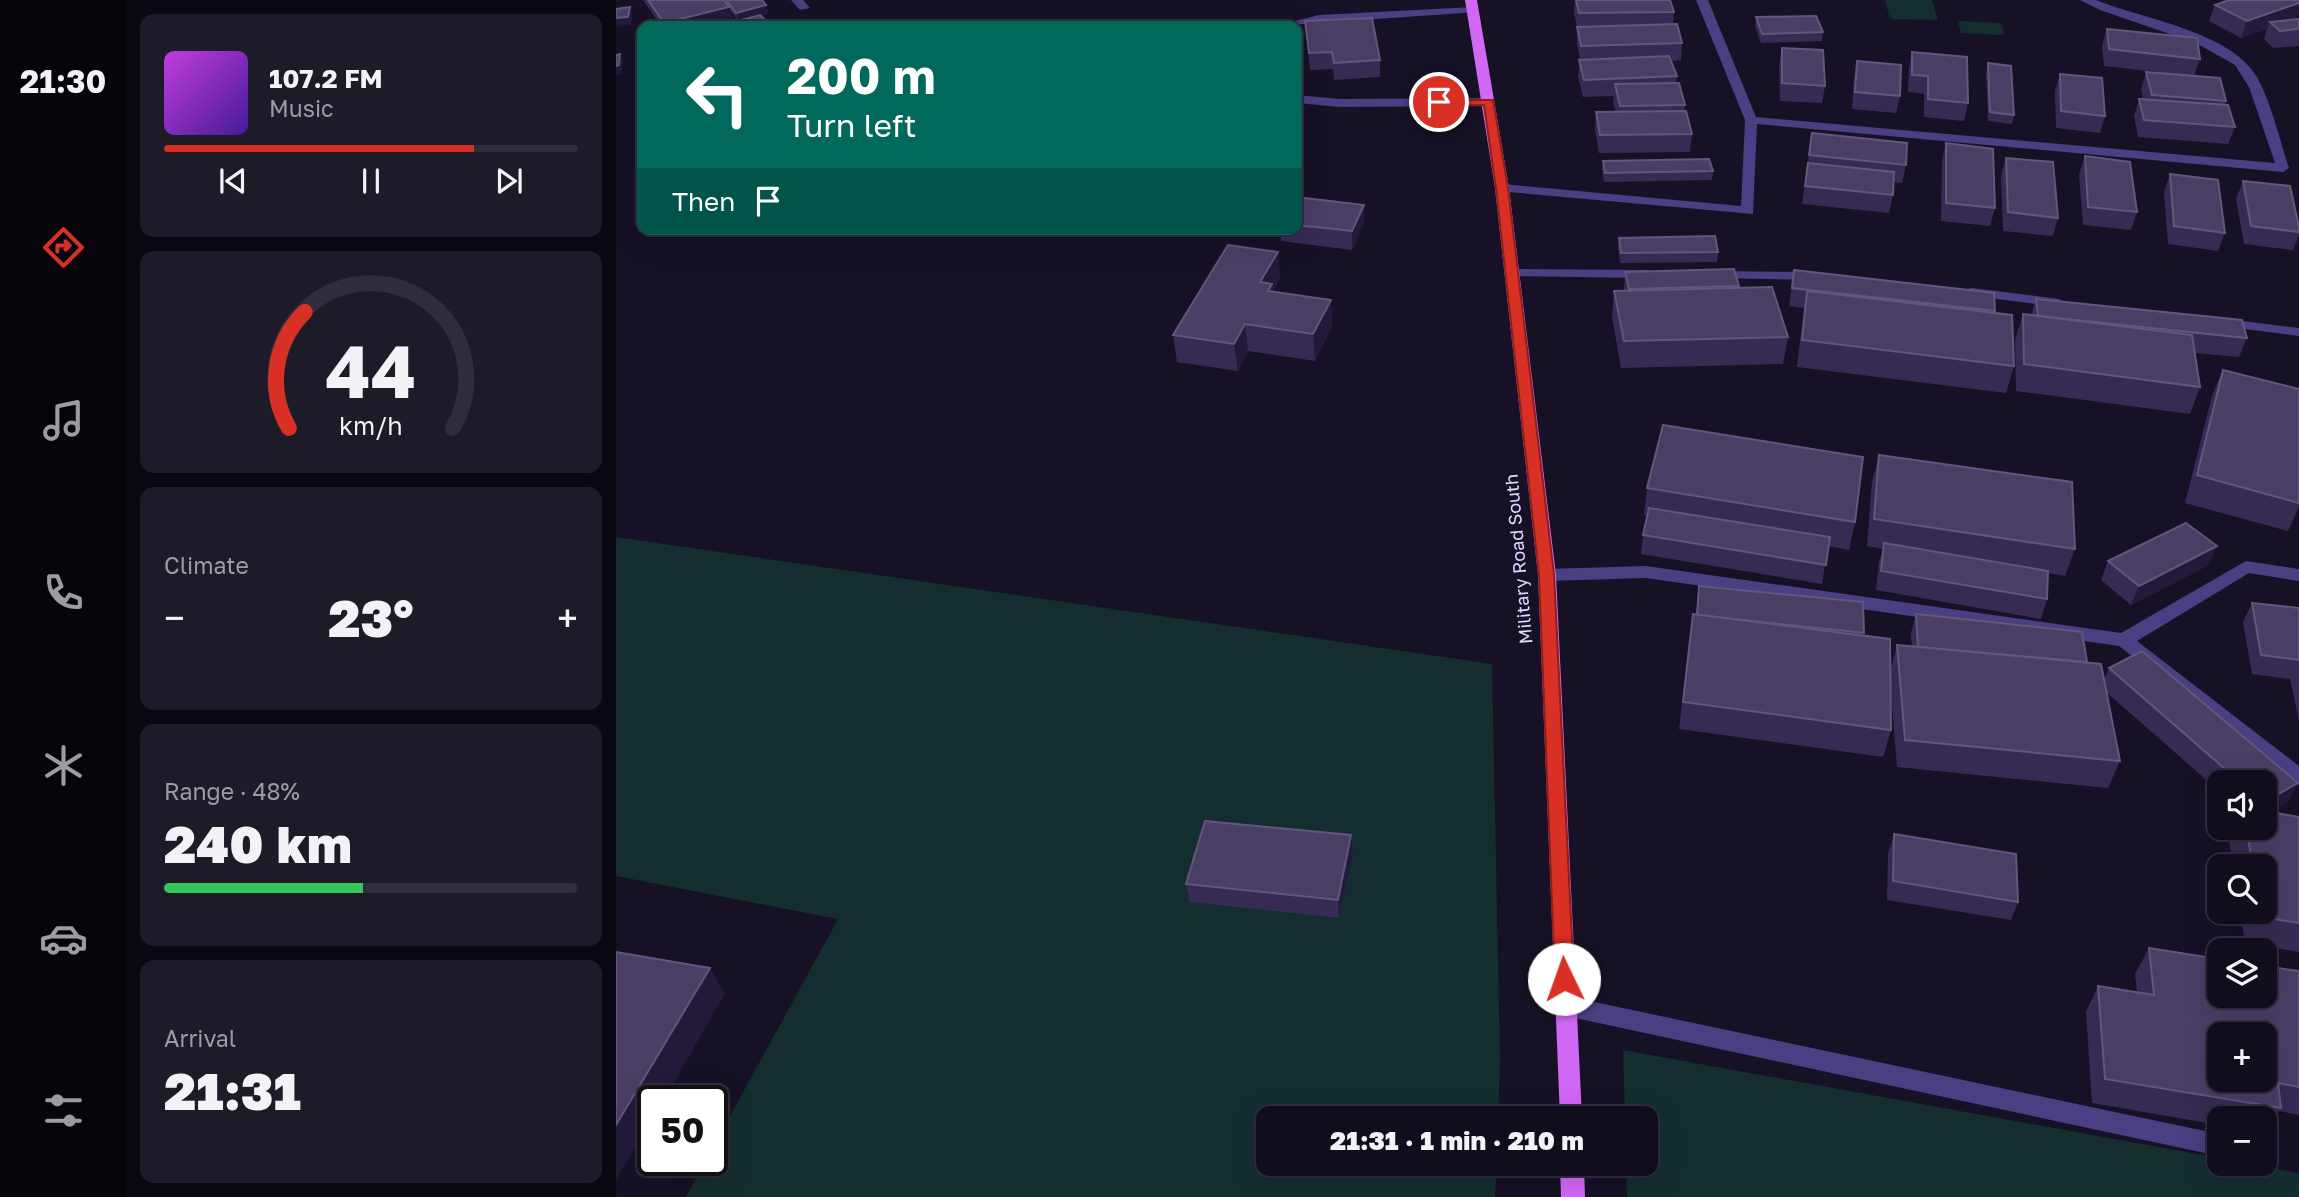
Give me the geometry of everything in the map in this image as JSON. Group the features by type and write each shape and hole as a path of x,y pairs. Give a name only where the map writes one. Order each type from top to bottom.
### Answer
{"main road":[{"name":"Military Road South","path":"1472,5 1502,188 1546,575 1570,1106"},
{"path":"1572,1176 1573,1197"}],"lane":[{"path":"1502,188 1748,211 1751,120 1702,0"},
{"path":"2086,0 2218,47 2239,62 2250,76 2283,169"},
{"path":"1302,22 1472,5"},
{"path":"1302,99 1340,103 1489,102"},
{"path":"1751,120 2299,170"},
{"path":"1512,273 1663,274"},
{"path":"1704,275 1828,276"},
{"path":"1951,290 2074,305"},
{"path":"2210,321 2299,332"},
{"path":"2124,640 2246,567 2299,575"},
{"path":"1546,575 1646,572 2124,640 2299,777"},
{"path":"1566,1006 2207,1142"}],"green space":[{"path":"1885,0 1932,0 1938,20 1893,19 1889,16"},
{"path":"1958,21 2001,23 2004,35 1961,33"},
{"path":"616,537 1492,664 1500,1058 1498,1106 1256,1106 1256,1176 1496,1176 1495,1197 686,1197 697,1176 728,1176 728,1120 838,919 616,876"},
{"path":"1623,1050 2207,1156 2207,1176 2277,1176 2277,1169 2299,1173 2299,1197 1627,1197 1626,1176 1658,1176 1658,1106 1625,1106"}],"building":[{"path":"648,0 724,0 729,7 672,21 663,21"},
{"path":"762,0 766,5 736,13 727,1"},
{"path":"1576,0 1670,0 1674,12 1579,13"},
{"path":"2229,0 2299,0 2299,3 2247,21 2215,5"},
{"path":"630,7 628,17 616,18 616,9"},
{"path":"760,15 766,21 737,21"},
{"path":"1816,16 1823,32 1762,34 1756,17"},
{"path":"1372,18 1380,60 1334,63 1332,52 1309,53 1305,21"},
{"path":"2299,19 2299,29 2280,31 2270,22"},
{"path":"1677,24 1682,43 1581,46 1577,27"},
{"path":"2107,29 2197,38 2200,59 2109,49"},
{"path":"1782,48 1823,50 1825,86 1782,83"},
{"path":"1912,52 1967,57 1968,103 1928,99 1928,76 1912,75"},
{"path":"620,54 619,65 616,66 616,55"},
{"path":"1669,56 1677,76 1584,80 1579,60"},
{"path":"1857,61 1901,65 1900,96 1855,92"},
{"path":"1988,63 2011,66 2014,115 1990,112"},
{"path":"2146,72 2220,78 2226,101 2152,95"},
{"path":"2060,74 2102,78 2105,116 2061,111"},
{"path":"1679,83 1685,105 1620,106 1615,84"},
{"path":"2139,99 2228,105 2235,127 2144,120"},
{"path":"1686,111 1692,134 1600,135 1596,112"},
{"path":"1812,133 1907,143 1906,165 1809,155"},
{"path":"1946,143 1993,149 1995,208 1946,203"},
{"path":"2085,156 2130,162 2137,212 2088,207"},
{"path":"2006,158 2053,162 2058,218 2008,212"},
{"path":"1709,159 1713,171 1605,173 1603,161"},
{"path":"1808,163 1894,172 1893,195 1805,186"},
{"path":"2170,174 2218,180 2225,233 2174,226"},
{"path":"2243,181 2290,186 2299,232 2251,226"},
{"path":"1302,198 1364,205 1352,231 1302,226"},
{"path":"1715,236 1718,252 1621,253 1619,238"},
{"path":"1228,245 1278,252 1260,282 1272,284 1268,291 1331,300 1313,334 1245,324 1234,344 1173,335"},
{"path":"1734,269 1739,286 1629,289 1625,272"},
{"path":"1794,270 1994,293 1995,311 1792,288"},
{"path":"1772,287 1788,337 1624,341 1614,291"},
{"path":"1807,291 2012,315 2014,366 1802,340"},
{"path":"2036,299 2242,320 2247,338 2038,316"},
{"path":"2023,314 2192,335 2200,387 2024,364"},
{"path":"2223,370 2299,389 2299,503 2197,475"},
{"path":"1663,425 1863,457 1855,522 1647,488"},
{"path":"1879,455 2072,482 2075,549 1874,519"},
{"path":"1649,508 1830,537 1826,565 1643,535"},
{"path":"2186,523 2217,546 2139,586 2108,561"},
{"path":"1884,543 2048,571 2047,599 1881,571"},
{"path":"1699,586 1863,602 1864,633 1697,615"},
{"path":"2252,603 2299,608 2299,660 2261,655"},
{"path":"1693,614 1890,639 1891,730 1683,702"},
{"path":"1916,614 2082,632 2087,662 1918,647"},
{"path":"1897,645 2101,664 2120,761 1905,740"},
{"path":"2142,651 2298,783 2277,795 2277,770 2226,770 2109,668"},
{"path":"2277,813 2299,817 2299,923 2277,920 2277,854 2251,854 2248,840 2277,840"},
{"path":"1205,821 1351,835 1338,900 1186,884"},
{"path":"1894,834 2016,854 2018,902 1893,881"},
{"path":"2149,948 2207,957 2207,1008 2277,1008 2277,968 2299,971 2299,1087 2278,1083 2281,1108 2105,1079 2098,986 2154,995"},
{"path":"616,952 710,968 640,1085 637,1085 637,1090 616,1125"}],"route":[{"path":"1439,102 1489,102 1502,188 1546,575 1564,979"}]}
